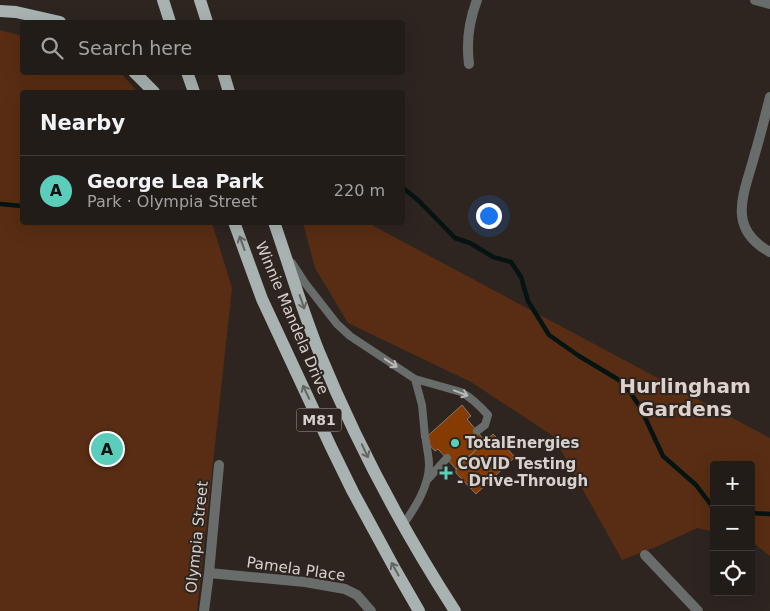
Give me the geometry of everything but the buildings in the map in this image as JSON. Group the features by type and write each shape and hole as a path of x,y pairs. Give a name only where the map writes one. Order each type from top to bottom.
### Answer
{"main road":[{"path":"163,0 169,20"},
{"path":"200,0 206,20"},
{"path":"0,11 16,12 51,20"},
{"path":"137,75 152,90"},
{"path":"188,75 193,90"},
{"path":"224,75 229,90"},
{"name":"Winnie Mandela Drive","path":"235,225 262,299 331,447 357,500 419,611"},
{"name":"Winnie Mandela Drive","path":"275,225 323,360 373,468 403,525 455,611"}],"street":[{"path":"469,64 468,37 472,13 477,0"},
{"path":"754,0 770,4"},
{"path":"770,97 744,189 741,212 744,225 751,237 770,252"},
{"name":"Olympia Street","path":"204,611 219,465"},
{"path":"645,555 698,611"},
{"name":"Pamela Place","path":"209,573 305,582 345,589 357,595 372,611"}],"lane":[{"path":"285,253 305,283 337,324 350,336 415,379 461,392 478,403 488,415 485,425 477,431"},
{"path":"403,525 413,511 427,480 429,465 422,405 415,379"},
{"path":"427,480 447,458"}],"shaded area":[{"path":"0,30 20,35 20,75 123,75 136,90 20,90 20,225 213,225 232,288 197,611 0,611"},
{"path":"304,225 372,225 770,438 770,556 755,544 755,461 710,461 710,531 697,528 622,560 553,436 471,382 348,323 315,268"}],"waterway":[{"path":"405,189 455,238 470,243 493,257 511,262 521,277 528,301 549,335 579,356 624,383 640,407 663,456 696,485 712,506"},
{"path":"0,204 20,206"},
{"path":"755,513 770,514"}],"place":[{"name":"TotalEnergies","path":"455,443"},
{"name":"George Lea Park","path":"107,449"},
{"name":"COVID Testing - Drive-Through","path":"446,473"}],"district":[{"name":"Hurlingham Gardens","path":"685,398"}]}
